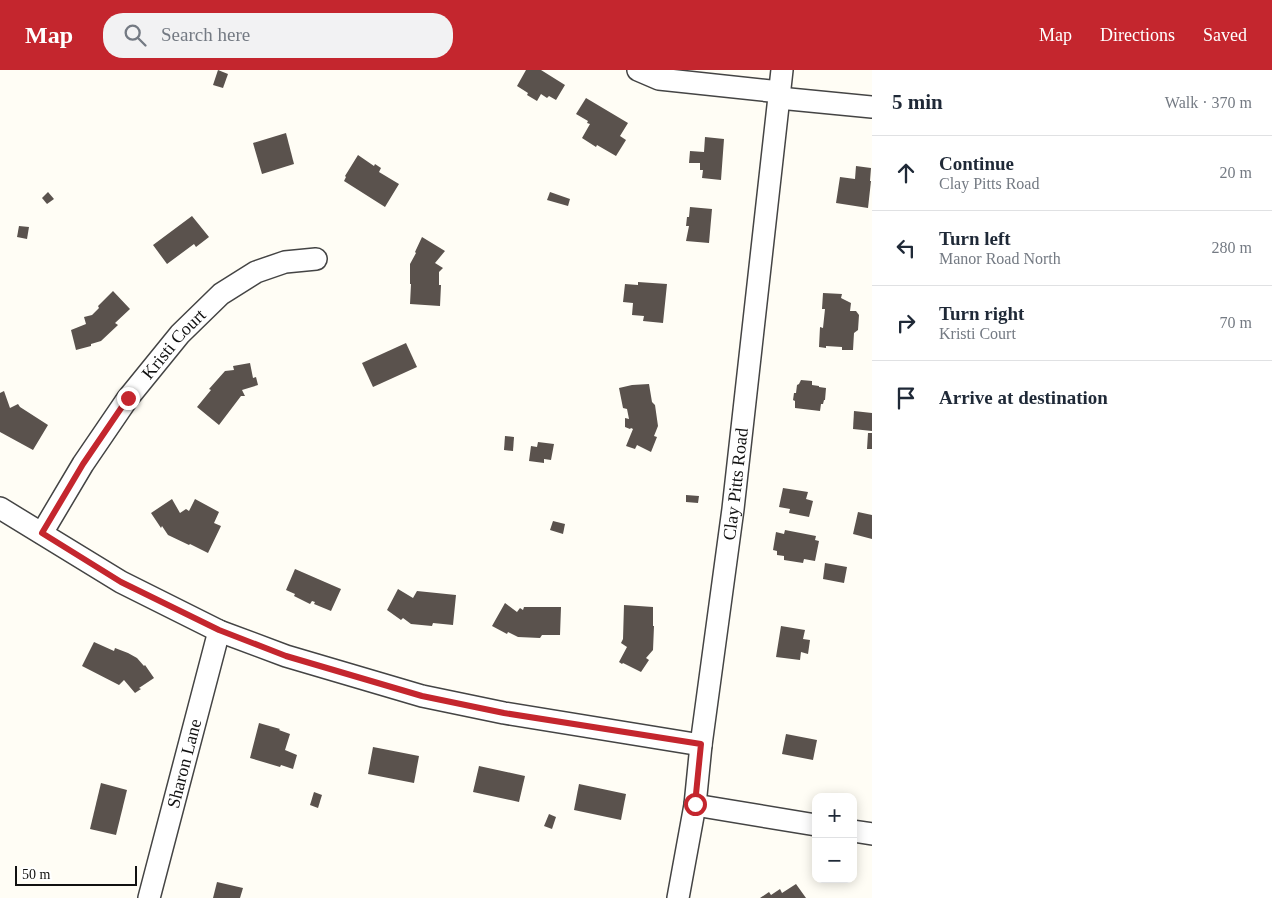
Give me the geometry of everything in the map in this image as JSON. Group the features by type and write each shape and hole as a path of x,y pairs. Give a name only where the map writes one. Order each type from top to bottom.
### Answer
{"street":[{"path":"638,70 659,79 872,107"},
{"name":"Clay Pitts Road","path":"678,898 695,804 701,744 733,509 782,70"},
{"name":"Kristi Court","path":"42,533 83,464 128,398 180,334 221,294 256,272 285,262 316,259"},
{"path":"0,508 121,582 219,630 286,656 422,696 504,713 701,744"},
{"name":"Sharon Lane","path":"150,898 219,630"},
{"path":"695,804 812,823"},
{"path":"857,832 872,834"}],"building":[{"path":"218,70 228,74 223,88 213,85"},
{"path":"526,70 541,70 565,85 556,100 541,94 537,101 517,86"},
{"path":"586,98 628,123 620,136 626,140 616,156 582,138 590,124 576,114"},
{"path":"286,133 294,164 262,174 253,143"},
{"path":"705,137 724,139 721,180 702,178 703,170 700,170 700,163 689,163 690,151 704,152"},
{"path":"358,155 374,166 375,164 381,168 379,172 399,184 385,207 344,181"},
{"path":"856,166 871,168 868,208 836,203 840,177 855,179"},
{"path":"48,192 54,199 47,204 42,198"},
{"path":"550,192 570,199 568,206 547,200"},
{"path":"690,207 712,209 709,243 686,241 689,226 686,226 687,217 689,217"},
{"path":"192,216 209,237 196,247 194,244 167,264 153,245"},
{"path":"19,226 29,227 27,239 17,237"},
{"path":"422,237 445,251 435,263 443,268 439,272 439,285 441,285 440,306 410,304 410,264"},
{"path":"638,282 667,284 663,323 643,321 644,316 632,315 633,303 623,302 625,284 638,285"},
{"path":"113,291 130,309 115,323 118,325 101,341 76,350 71,330 86,324 84,317 92,315"},
{"path":"823,293 842,294 841,298 851,303 850,311 856,311 859,315 858,330 854,333 853,350 842,350 842,347 819,347 820,327 823,328 825,309 822,309"},
{"path":"406,343 417,367 373,387 362,363"},
{"path":"250,363 253,378 256,377 258,385 242,390 245,396 241,396 219,425 197,407 211,390 209,389 225,371 234,370 233,366"},
{"path":"801,380 812,381 812,385 826,388 825,400 821,404 820,411 795,408 794,393 796,393 797,385"},
{"path":"649,384 658,426 654,436 657,437 651,452 637,445 635,449 626,446 633,429 625,427 625,418 629,419 627,409 623,408 619,388"},
{"path":"4,391 10,408 18,404 48,425 33,450 0,432 0,393"},
{"path":"854,411 872,413 872,431 853,429"},
{"path":"868,433 872,433 872,449 867,449"},
{"path":"505,436 514,437 513,451 504,450"},
{"path":"538,442 554,444 551,460 544,459 544,463 529,461 531,446 537,447"},
{"path":"783,488 808,492 806,499 813,501 809,517 789,513 790,509 779,507"},
{"path":"686,495 699,496 698,503 686,502"},
{"path":"172,499 180,513 186,509 189,511 195,499 219,512 214,523 221,526 208,553 168,535 151,513"},
{"path":"858,512 872,515 872,539 853,534"},
{"path":"553,521 565,524 563,534 550,530"},
{"path":"785,530 816,536 815,540 819,541 815,561 804,559 803,563 784,560 784,556 777,555 777,551 773,550 776,532 784,534"},
{"path":"825,563 847,567 844,583 823,579"},
{"path":"295,569 341,589 331,611 314,604 315,602 312,601 310,604 286,590"},
{"path":"398,589 413,598 417,591 456,595 453,625 433,623 432,626 411,624 403,618 401,620 387,610"},
{"path":"505,603 517,612 520,608 523,610 524,607 561,607 560,635 542,635 540,638 518,637 508,632 507,634 492,626"},
{"path":"624,605 653,607 653,650 646,658 649,660 641,672 619,662 627,647 621,643 623,639"},
{"path":"781,626 805,630 803,639 810,640 808,654 801,652 800,660 776,657"},
{"path":"94,642 114,651 115,648 137,658 145,665 154,678 135,693 124,680 119,685 82,666"},
{"path":"259,723 290,734 285,750 297,755 293,769 250,758"},
{"path":"786,734 817,740 813,760 782,754"},
{"path":"373,747 419,756 414,783 368,774"},
{"path":"479,766 525,776 519,802 473,792"},
{"path":"101,783 127,790 116,835 90,829"},
{"path":"579,784 626,794 621,820 574,810"},
{"path":"314,792 322,795 318,808 310,805"},
{"path":"549,814 556,817 552,829 544,826"},
{"path":"217,882 243,888 240,898 213,898"},
{"path":"796,884 806,898 760,898 769,892 771,895 780,889 782,893"}],"route":[{"path":"128,398 83,464 42,533 121,582 219,630 286,656 422,696 504,713 701,744 695,804"}]}
